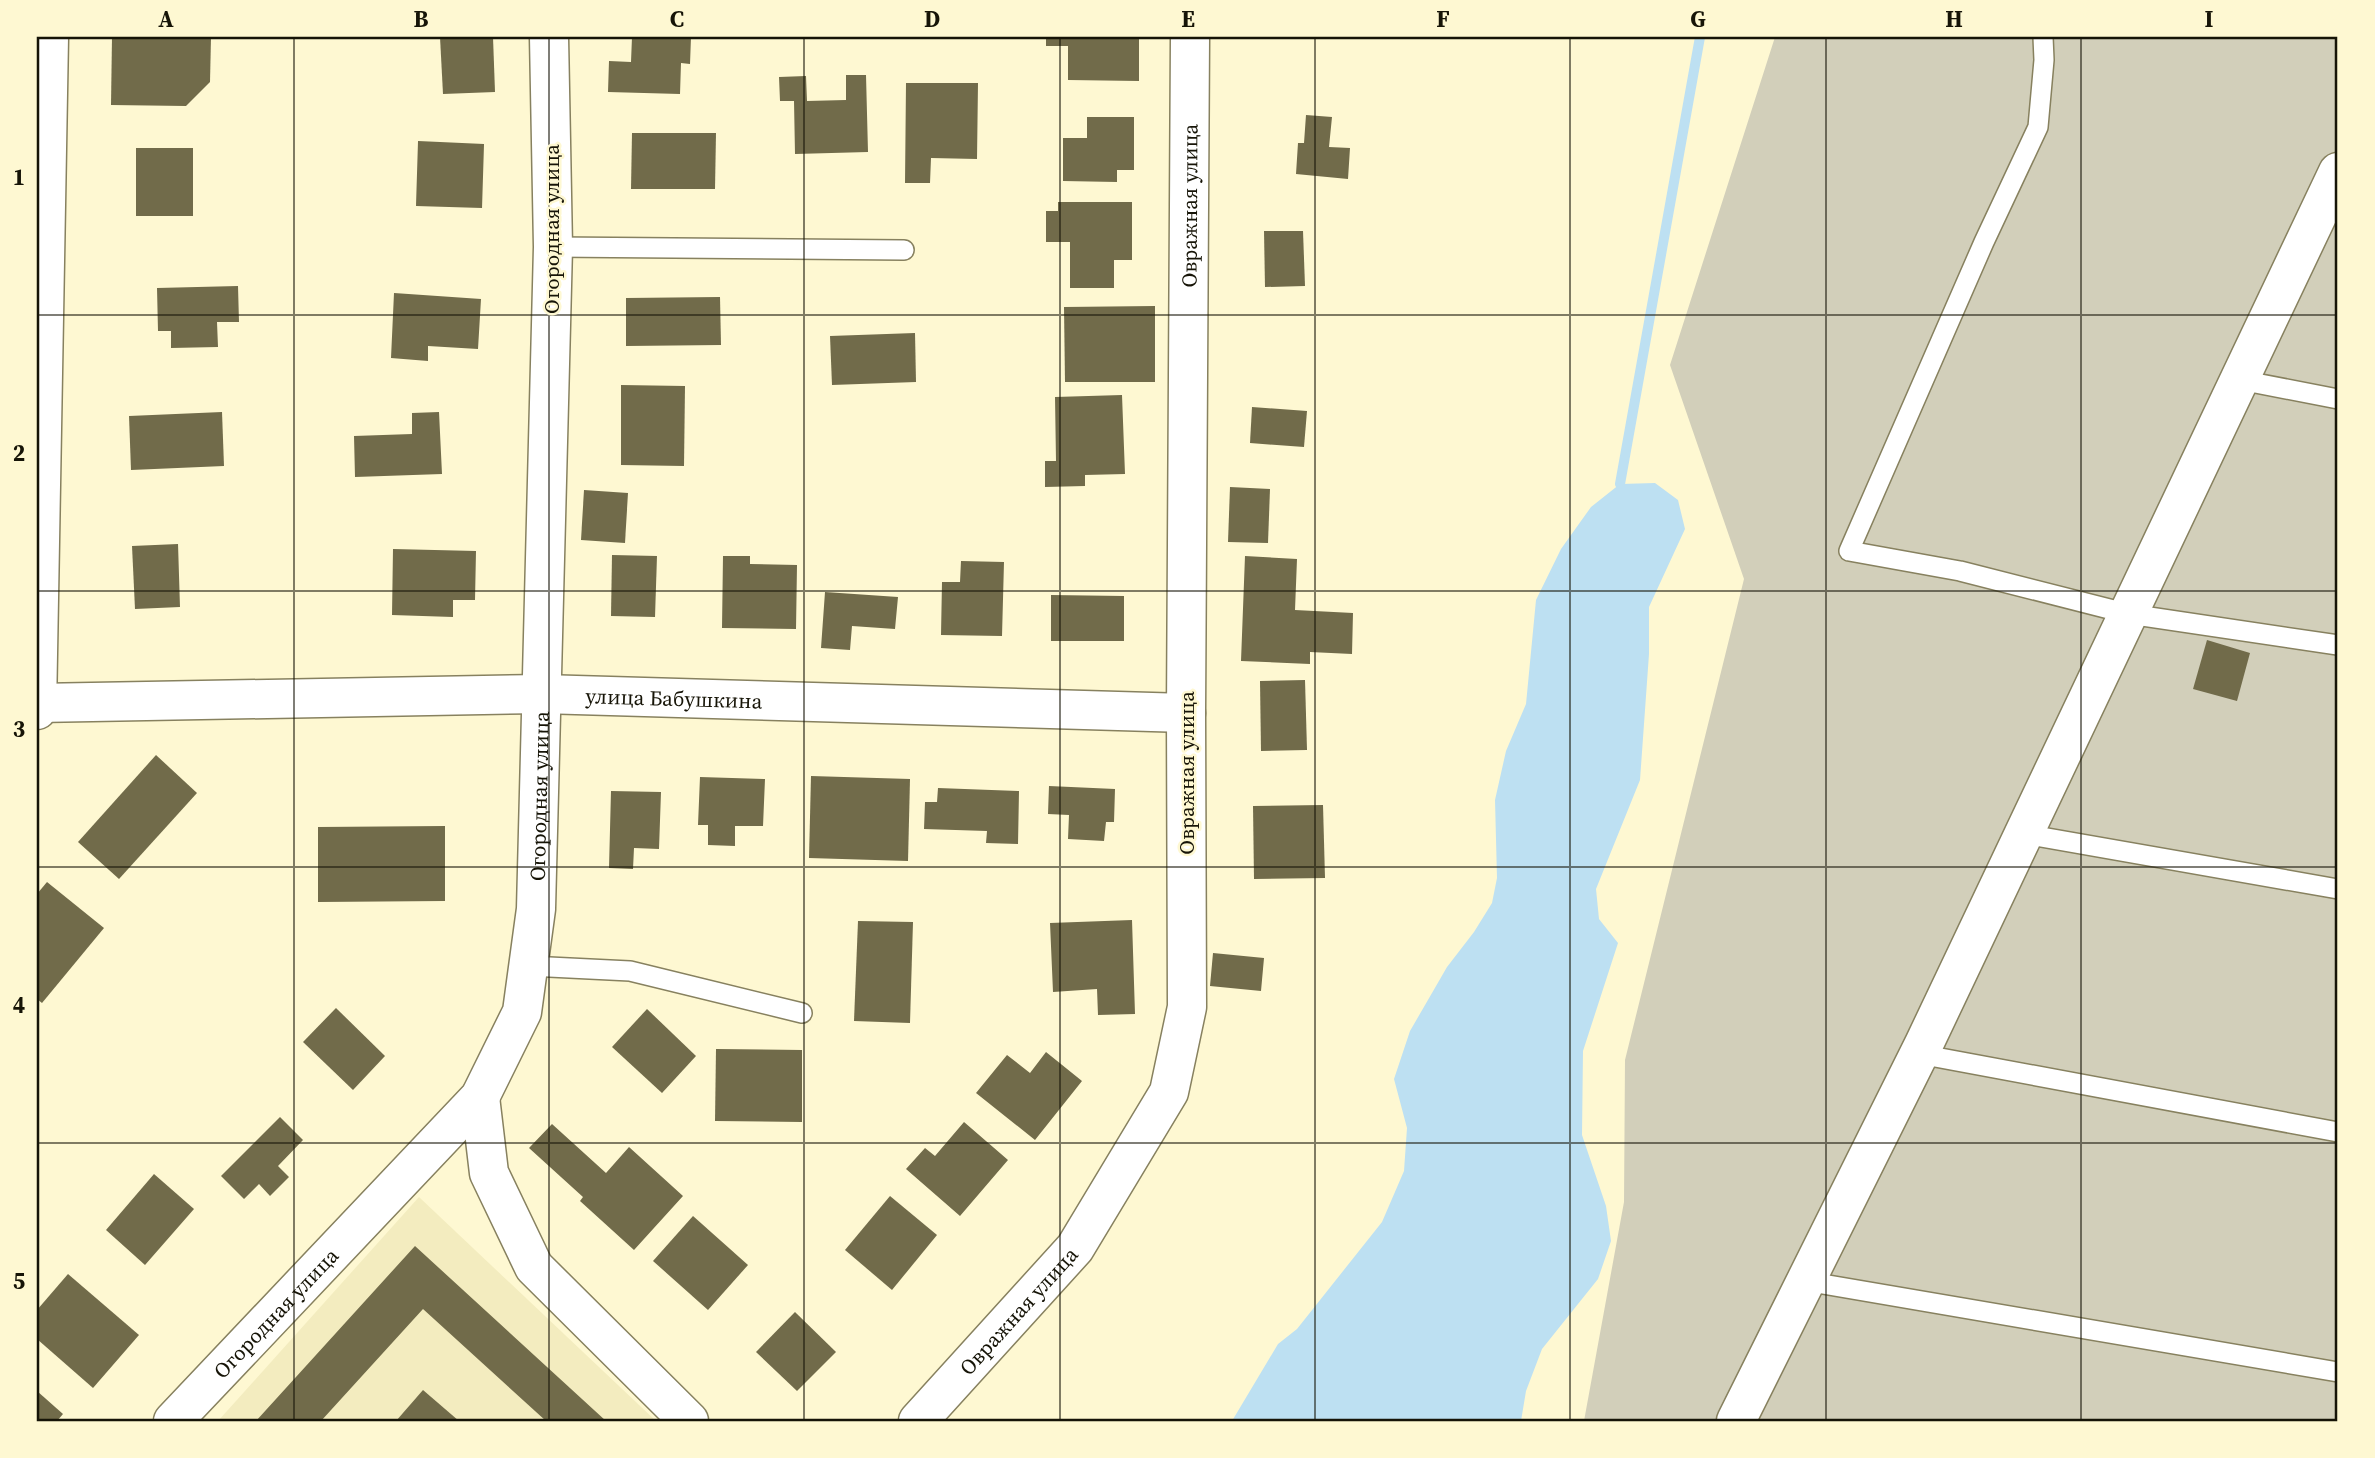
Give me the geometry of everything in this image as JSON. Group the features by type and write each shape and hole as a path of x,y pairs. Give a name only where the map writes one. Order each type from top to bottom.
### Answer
{"street":[{"path":"37,705 49,37"},
{"name":"Огородная улица","path":"173,1421 480,1097 522,1012 536,909 542,694 553,247 549,37"},
{"name":"Овражная улица","path":"918,1421 1075,1248 1169,1092 1187,1007 1185,713 1190,37"},
{"path":"1735,1421 1919,1054 2338,172"},
{"name":"улица Бабушкина","path":"37,705 542,694 1185,713"},
{"path":"480,1097 489,1173 534,1267 689,1421"}],"lane":[{"path":"2043,37 2044,60 2038,127 1849,551 1959,571 2129,614 2338,645"},
{"path":"553,247 904,250"},
{"path":"2240,380 2338,399"},
{"path":"2024,834 2338,889"},
{"path":"528,966 630,971 802,1013"},
{"path":"1919,1054 2338,1132"},
{"path":"1805,1281 2338,1372"}],"shaded area":[{"path":"1775,37 2338,37 2338,1421 1584,1421 1624,1202 1625,1060 1744,579 1670,365"},
{"path":"419,1197 656,1421 218,1421"}],"water":[{"path":"1655,483 1678,500 1685,529 1649,607 1649,654 1640,780 1596,889 1599,919 1618,943 1583,1051 1582,1135 1606,1206 1611,1241 1598,1279 1542,1349 1526,1391 1521,1421 1232,1421 1278,1344 1297,1329 1382,1222 1404,1171 1407,1128 1394,1079 1410,1031 1447,967 1492,903 1497,878 1495,800 1506,751 1526,704 1536,600 1561,549 1591,507 1620,484"}],"building":[{"path":"112,37 211,37 210,82 186,106 111,105"},
{"path":"440,37 493,37 495,92 443,94"},
{"path":"632,37 691,37 690,64 681,63 680,94 608,92 609,61 631,62"},
{"path":"1046,37 1139,37 1139,81 1068,80 1068,46 1046,46"},
{"path":"846,75 866,75 868,152 795,154 794,101 780,101 779,77 806,76 807,101 846,100"},
{"path":"906,83 978,83 977,159 931,158 930,183 905,183"},
{"path":"1306,115 1332,117 1329,147 1350,148 1348,179 1296,174 1298,143 1304,143"},
{"path":"1087,117 1134,117 1134,170 1117,170 1117,182 1063,181 1063,138 1087,138"},
{"path":"632,133 716,133 715,189 631,189"},
{"path":"418,141 484,144 482,208 416,206"},
{"path":"136,148 193,148 193,216 136,216"},
{"path":"1058,202 1132,202 1132,260 1114,260 1114,288 1070,288 1070,242 1046,242 1046,211 1058,211"},
{"path":"1264,231 1303,231 1305,286 1265,287"},
{"path":"238,286 239,322 217,322 218,347 171,348 171,331 158,331 157,288"},
{"path":"394,293 481,299 478,349 428,346 428,361 391,358"},
{"path":"720,297 721,345 626,346 626,298"},
{"path":"1155,306 1155,382 1065,382 1064,307"},
{"path":"915,333 916,382 832,385 830,336"},
{"path":"621,385 685,386 684,466 621,465"},
{"path":"1122,395 1125,474 1085,475 1085,486 1045,487 1045,461 1056,461 1055,397"},
{"path":"1252,407 1307,411 1304,447 1250,443"},
{"path":"222,412 224,466 131,470 129,416"},
{"path":"439,412 442,474 355,477 354,436 412,434 412,413"},
{"path":"1230,487 1270,489 1268,543 1228,542"},
{"path":"584,490 628,493 625,543 581,540"},
{"path":"178,544 180,607 135,609 132,546"},
{"path":"393,549 476,551 475,600 453,600 453,617 392,615"},
{"path":"612,555 657,556 655,617 611,616"},
{"path":"723,556 750,556 750,564 797,565 796,629 722,628"},
{"path":"1245,556 1297,559 1295,610 1353,613 1352,654 1310,652 1310,664 1241,661"},
{"path":"961,561 1004,562 1002,636 941,635 942,582 960,582"},
{"path":"825,592 898,597 895,629 852,626 850,650 821,648"},
{"path":"1051,595 1124,596 1124,641 1051,641"},
{"path":"2207,640 2250,653 2237,701 2193,689"},
{"path":"1305,680 1307,750 1261,751 1260,681"},
{"path":"156,755 197,793 119,879 78,842"},
{"path":"811,776 910,779 908,861 809,858"},
{"path":"700,777 765,779 763,826 735,826 735,846 708,845 708,825 698,825"},
{"path":"1049,786 1115,789 1114,822 1106,822 1104,841 1068,839 1069,815 1048,814"},
{"path":"938,788 1019,791 1018,844 986,843 987,831 924,829 925,802 937,802"},
{"path":"611,791 661,792 659,849 634,848 633,869 609,868"},
{"path":"1323,805 1325,878 1254,879 1253,806"},
{"path":"445,826 445,901 318,902 318,827"},
{"path":"47,882 104,928 42,1003 37,999 37,894"},
{"path":"1132,920 1135,1014 1098,1015 1097,989 1053,992 1050,923"},
{"path":"858,921 913,922 910,1023 854,1021"},
{"path":"1213,953 1264,958 1261,991 1210,986"},
{"path":"336,1008 385,1056 353,1090 303,1042"},
{"path":"647,1009 696,1056 662,1093 612,1047"},
{"path":"716,1049 802,1050 802,1122 715,1121"},
{"path":"1046,1052 1082,1081 1035,1140 976,1093 1007,1055 1030,1073"},
{"path":"280,1117 303,1140 278,1166 289,1177 270,1196 259,1184 244,1199 221,1176"},
{"path":"964,1122 1008,1160 960,1216 906,1169 925,1148 935,1156"},
{"path":"552,1124 606,1173 629,1147 683,1196 634,1250 580,1201 583,1197 529,1148"},
{"path":"154,1174 194,1209 145,1265 106,1230"},
{"path":"890,1196 937,1235 892,1290 845,1250"},
{"path":"693,1216 748,1265 708,1310 653,1261"},
{"path":"415,1246 606,1421 546,1421 423,1309 321,1421 256,1421"},
{"path":"68,1274 139,1335 93,1388 37,1339 37,1310"},
{"path":"795,1312 836,1352 797,1391 756,1352"},
{"path":"423,1390 459,1421 396,1421"},
{"path":"37,1391 63,1414 57,1421 37,1421"}],"waterway":[{"path":"1620,484 1700,37"}]}
